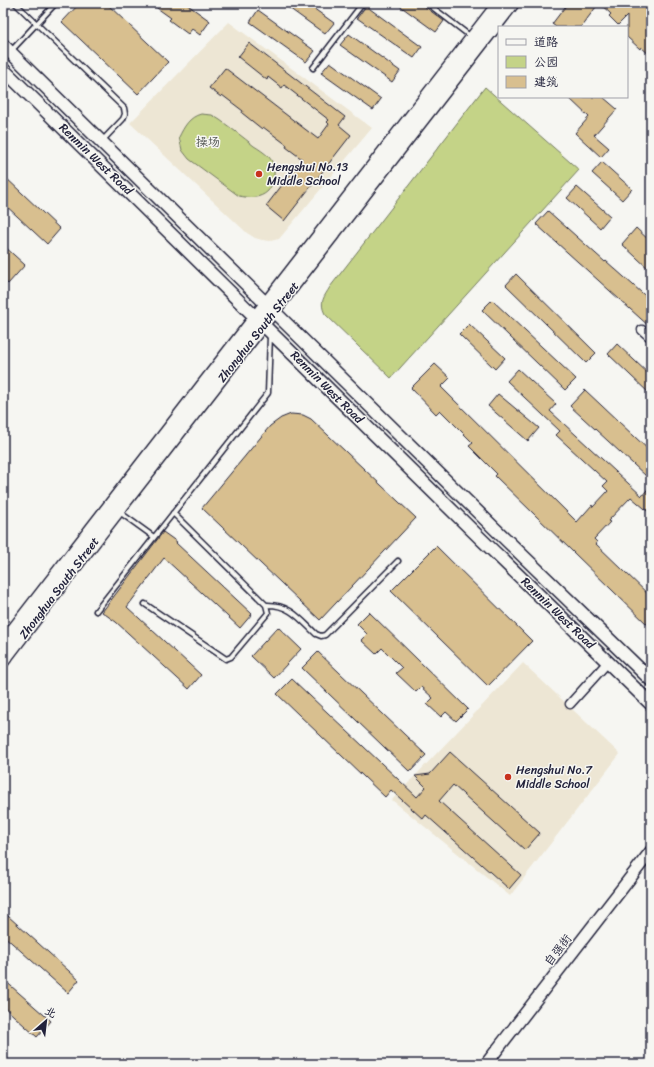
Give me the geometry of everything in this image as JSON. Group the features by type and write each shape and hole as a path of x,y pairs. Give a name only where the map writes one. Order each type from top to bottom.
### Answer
{"main road":[{"name":"Zhonghua South Street","path":"3,661 263,324 270,307 499,3"},
{"name":"Zhonghua South Street","path":"270,307 513,3"},
{"name":"Renmin West Road","path":"7,49 492,526 651,680"},
{"name":"Renmin West Road","path":"3,69 651,704"},
{"name":"Zhonghua South Street","path":"3,643 263,324"}],"street":[{"path":"642,330 651,338"},
{"path":"570,704 608,662"},
{"name":"自强街","path":"486,1064 651,851"}],"lane":[{"path":"15,3 124,108 124,119 102,141"},
{"path":"7,49 37,24 56,3"},
{"path":"313,68 363,3"},
{"path":"427,3 472,38"},
{"path":"96,611 268,393 263,324"},
{"path":"118,511 154,537"},
{"path":"145,604 226,658 231,657 268,613 266,605 173,513"},
{"path":"266,605 277,604 288,608 316,634 321,636 325,635 398,561"}],"shaded area":[{"name":"Hengshui No.13 Middle School","path":"229,22 372,128 279,239 270,241 255,238 247,233 130,123"},
{"name":"Hengshui No.7 Middle School","path":"523,663 620,754 510,896 392,800"}],"green space":[{"path":"485,87 579,170 391,378 325,314 322,303 330,287"},
{"name":"操场","path":"201,114 212,115 220,120 269,157 272,161 274,169 274,179 265,194 258,197 239,196 189,159 182,150 179,137 190,120"}],"building":[{"path":"80,3 106,3 168,62 138,94 62,22"},
{"path":"150,3 185,3 210,21 200,35 192,29 188,34 169,20 171,18"},
{"path":"282,3 306,3 334,23 325,34"},
{"path":"396,3 420,3 444,21 436,32"},
{"path":"568,3 599,3 582,26 555,26 552,24"},
{"path":"599,3 643,3 651,11 651,56 641,47 640,49 628,38 627,16 618,25 609,16 611,14"},
{"path":"366,6 422,47 414,58 357,18"},
{"path":"258,10 315,51 306,62 250,22"},
{"path":"349,34 400,71 392,82 340,45"},
{"path":"249,43 345,117 339,125 351,135 284,221 266,206 302,159 286,147 287,145 263,127 262,129 242,113 243,111 222,95 221,97 209,88 225,68 318,139 329,124 327,122 329,120 284,85 282,88 268,77 267,80 238,57"},
{"path":"330,62 381,99 373,110 321,73"},
{"path":"569,98 604,98 617,109 594,135 609,148 601,157 575,133 589,117"},
{"path":"602,162 632,189 622,200 592,173"},
{"path":"3,175 60,229 47,244 3,203"},
{"path":"577,187 610,216 600,228 567,198"},
{"path":"548,211 651,301 651,328 536,224"},
{"path":"636,228 651,242 651,271 622,244"},
{"path":"3,245 25,265 8,284 3,279"},
{"path":"516,274 596,353 586,363 506,285"},
{"path":"492,300 576,379 565,390 482,310"},
{"path":"469,324 505,358 495,369 459,334"},
{"path":"617,344 651,376 651,395 608,354"},
{"path":"435,364 450,378 441,387 577,522 592,505 593,507 608,491 603,486 607,482 556,435 560,431 507,381 518,369 556,404 550,411 642,496 651,485 651,514 631,497 608,521 610,522 594,539 597,542 596,544 651,597 651,628 495,476 497,474 469,446 473,443 440,410 436,414 411,388"},
{"path":"585,390 651,452 651,472 646,476 570,406"},
{"path":"498,394 539,428 528,441 488,406"},
{"path":"291,414 303,415 311,419 416,518 320,620 202,508 270,426 281,418"},
{"path":"163,532 177,542 176,543 252,614 240,628 164,558 127,607 201,675 189,689 116,622 102,612"},
{"path":"436,546 532,641 488,686 391,591"},
{"path":"369,612 468,709 456,721 446,712 441,717 427,704 433,698 421,687 416,692 396,673 402,668 382,648 376,654 361,640 367,634 357,624"},
{"path":"278,627 301,649 274,678 251,656"},
{"path":"318,652 426,755 410,772 302,668"},
{"path":"292,679 417,797 426,787 415,776 430,774 450,752 540,833 525,850 453,785 439,801 521,875 509,889 426,815 423,819 391,790 385,797 277,694"},
{"path":"8,916 79,980 68,993 3,935 3,921"},
{"path":"3,979 51,1021 37,1037 3,1006"}],"place":[{"name":"Hengshui No.13 Middle School","path":"259,174"},
{"name":"Hengshui No.7 Middle School","path":"508,777"}]}
